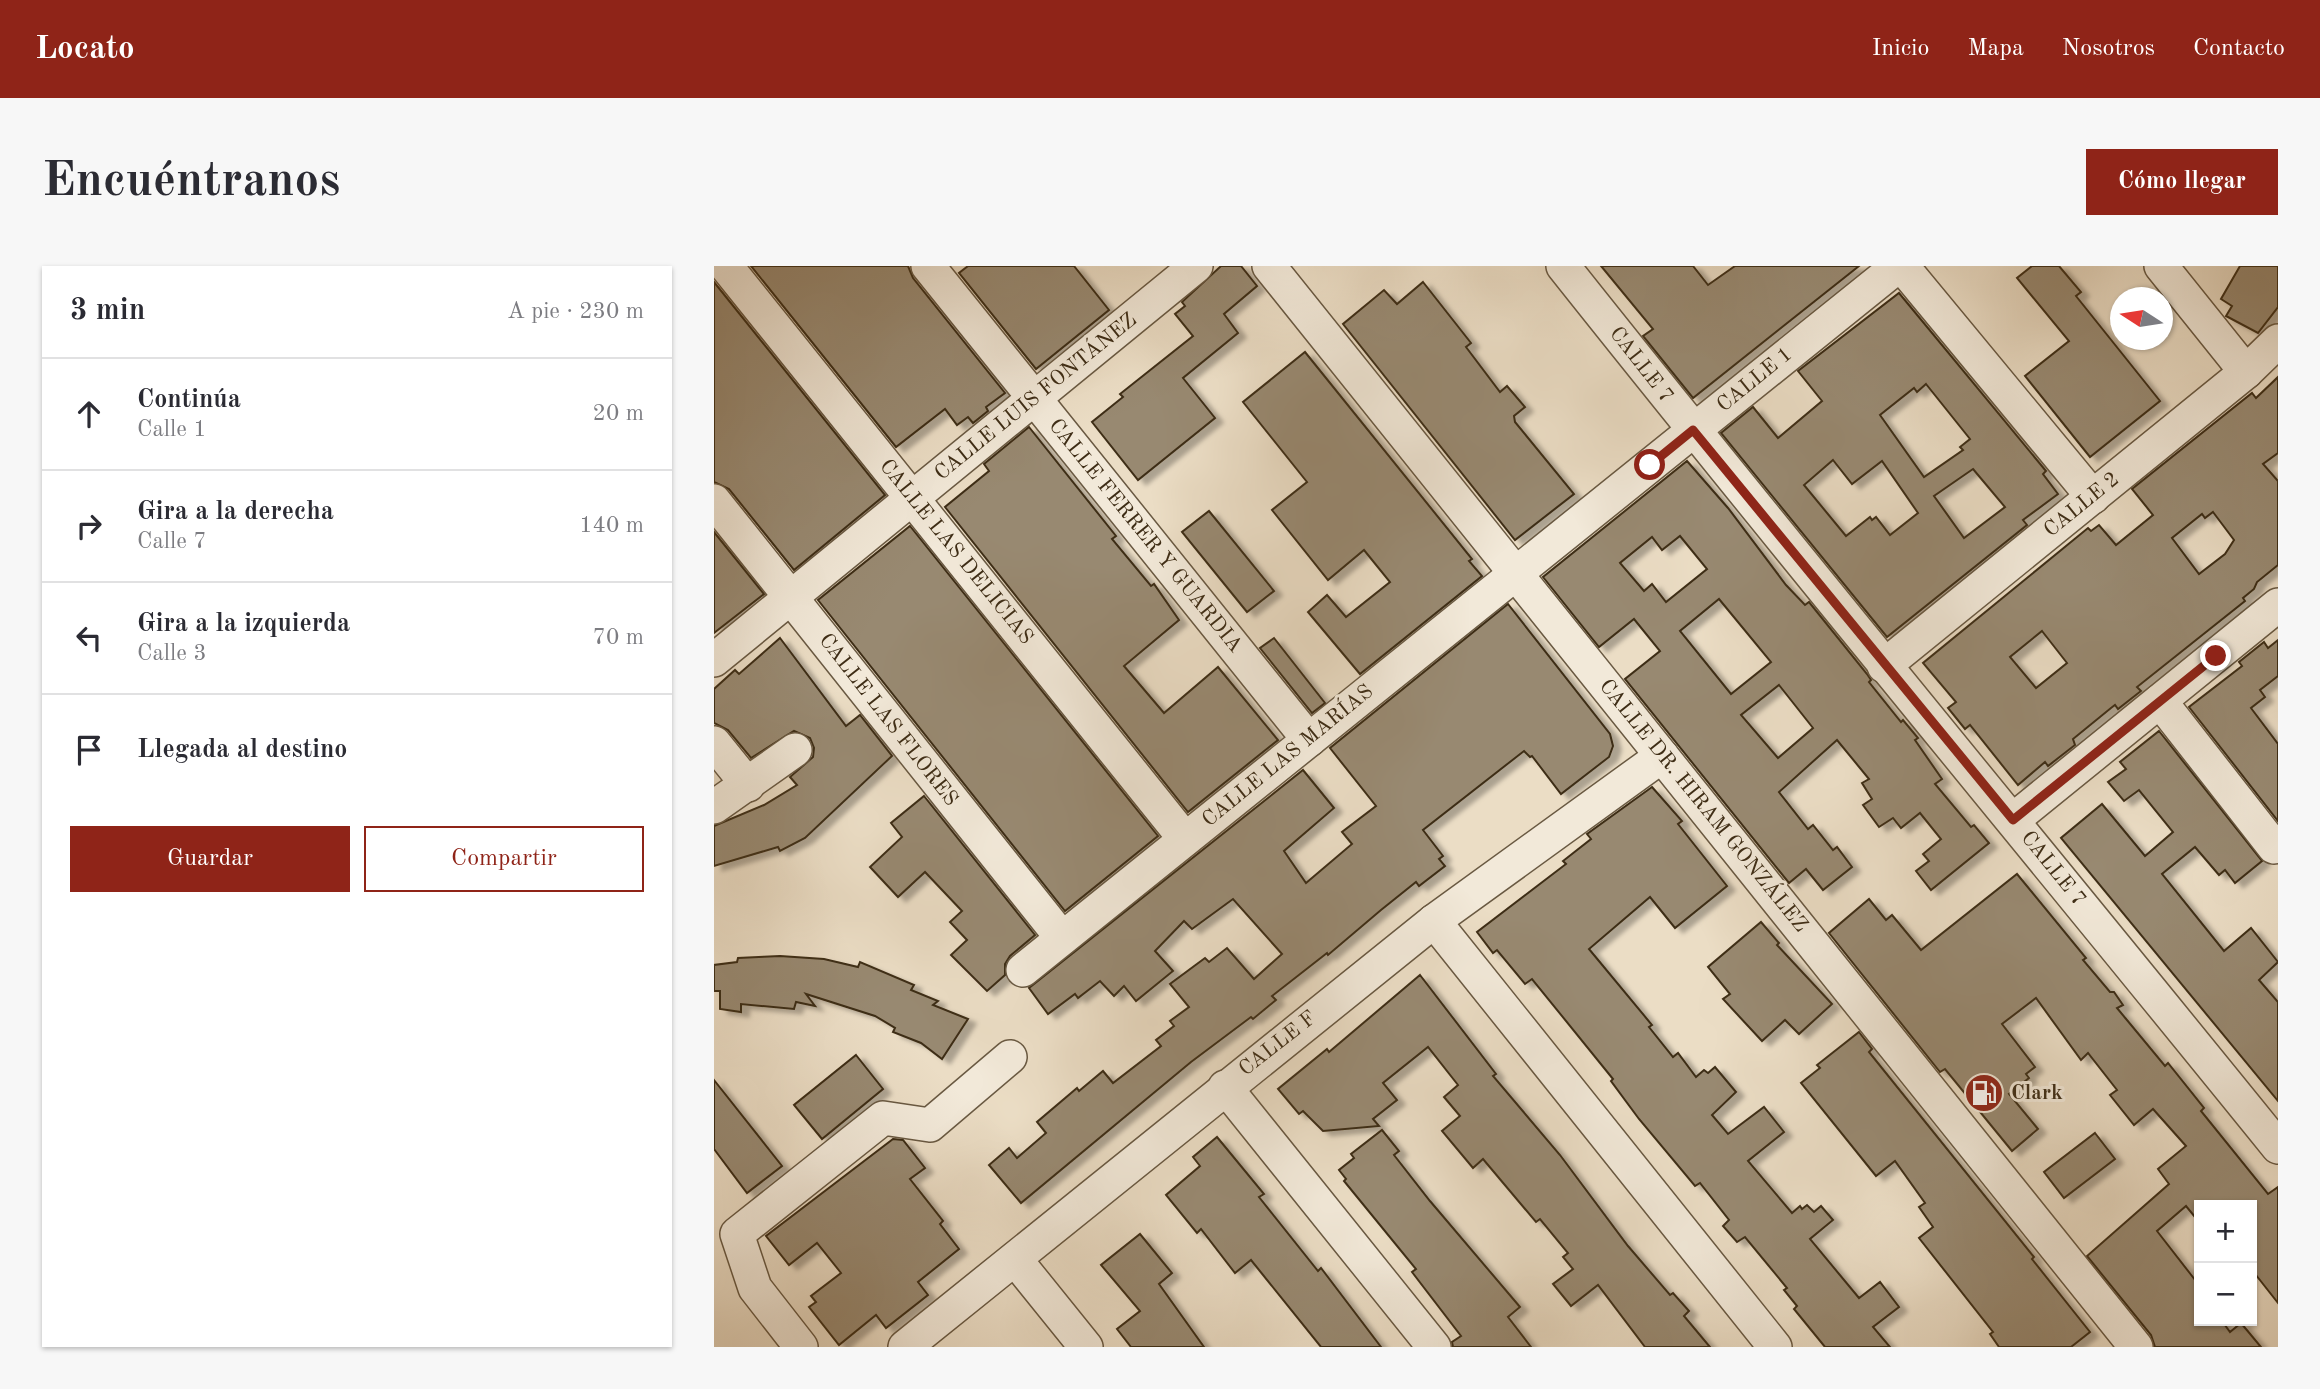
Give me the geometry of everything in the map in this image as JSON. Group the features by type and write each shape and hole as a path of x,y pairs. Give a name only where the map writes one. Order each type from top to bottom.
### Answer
{"street":[{"name":"CALLE LAS DELICIAS","path":"726,266 1185,839"},
{"name":"CALLE LUIS FONTÁNEZ","path":"714,660 1196,266"},
{"name":"CALLE DR. HIRAM GONZÁLEZ","path":"1269,266 2136,1347"},
{"name":"CALLE 7","path":"1563,266 1884,666 2013,820 2278,1147"},
{"name":"CALLE 1","path":"1515,573 1900,266"},
{"path":"1900,266 2093,497"},
{"path":"2161,266 2246,372"},
{"name":"CALLE FERRER Y GUARDIA","path":"936,269 1034,398 1309,740"},
{"name":"CALLE 2","path":"1884,666 2246,372 2278,341"},
{"name":"CALLE LAS FLORES","path":"714,501 1062,939"},
{"name":"CALLE LAS MARÍAS","path":"1023,970 1515,573"},
{"path":"2013,820 2278,605"},
{"path":"2160,701 2274,847"},
{"path":"714,743 748,785"},
{"path":"714,807 795,750"},
{"name":"CALLE F","path":"905,1347 1434,921 1662,755"},
{"path":"1434,921 1775,1347"},
{"path":"801,1347 755,1288 737,1234 883,1118 930,1125 1010,1057"},
{"path":"1225,1087 1434,1347"},
{"path":"1015,1259 1086,1347"}],"building":[{"path":"751,266 908,266 913,278 1005,393 986,407 988,411 973,423 968,417 957,425 945,409 896,447"},
{"path":"968,266 1074,266 1109,310 1036,369 959,273"},
{"path":"1221,266 1241,266 1257,286 1224,314 1238,333 1183,378 1215,418 1138,480 1092,422 1123,397 1120,394 1193,336 1175,314 1185,306 1182,302"},
{"path":"1601,266 1693,266 1708,285 1735,266 1859,266 1693,398 1643,336 1653,329"},
{"path":"2032,266 2059,266 2081,292 2076,296 2110,338 2110,350 2119,350 2160,401 2090,457 2025,376 2069,341 2017,278"},
{"path":"2240,266 2278,266 2278,307 2258,333 2226,316 2232,306 2221,299"},
{"path":"714,282 885,495 794,570 729,489 714,482"},
{"path":"1423,282 1471,343 1466,347 1500,392 1507,386 1525,407 1514,416 1515,422 1574,494 1515,540 1343,324 1384,290 1397,304"},
{"path":"1899,293 2046,471 2043,474 2058,494 2023,520 2027,525 1887,637 1721,433 1753,407 1778,438 1822,401 1798,371","holes":["1926,384 1970,439 1960,447 1963,450 1924,477 1880,415 1914,388 1917,392","1833,460 1852,484 1882,461 1918,513 1890,535 1876,517 1872,520 1870,517 1846,536 1804,485","1973,469 2005,507 1964,538 1934,496"]},
{"path":"1305,352 1472,559 1469,561 1482,576 1360,674 1308,612 1327,595 1346,617 1390,582 1364,550 1328,580 1272,510 1307,482 1243,402"},
{"path":"2278,377 2278,453 2263,464 2278,481 2278,565 2257,582 2254,589 2243,598 2245,601 2137,687 2141,691 2118,709 2115,705 2111,708 2073,739 2075,745 2048,766 2045,762 2018,785 1970,725 1965,729 1948,708 1956,702 1923,663 2088,528 2091,531 2099,525 2116,545 2153,515 2132,489 2252,393 2256,398","holes":["2213,512 2234,540 2225,554 2199,574 2172,538 2202,514 2205,518","2042,631 2067,663 2036,688 2010,657"]},
{"path":"1029,427 1116,536 1112,539 1151,586 1154,584 1179,620 1124,666 1164,713 1218,667 1278,740 1188,812 945,507 989,471 984,464"},
{"path":"1687,461 1728,508 1786,585 1805,605 1809,602 1867,674 1871,680 1869,682 1901,722 1903,720 1918,738 1915,740 1942,779 1935,784 1971,827 1974,825 1989,843 1931,890 1916,871 1929,861 1923,854 1941,839 1920,813 1901,828 1893,818 1879,827 1863,805 1872,799 1862,783 1869,779 1837,740 1779,792 1808,829 1813,825 1833,850 1837,847 1852,867 1823,890 1806,869 1789,883 1625,679 1660,651 1634,619 1599,647 1543,577","holes":["1680,536 1707,569 1666,602 1652,584 1644,591 1620,563 1652,537 1662,550","1719,599 1771,662 1731,694 1680,631","1779,685 1813,728 1778,758 1741,715"]},
{"path":"1209,511 1274,591 1247,612 1182,532"},
{"path":"910,526 1158,836 1065,911 818,600"},
{"path":"714,532 764,594 714,633"},
{"path":"1508,604 1610,734 1613,746 1609,757 1561,794 1532,756 1524,751 1423,830 1443,856 1439,859 1445,866 1419,886 1416,882 1328,955 1327,953 1272,996 1276,1000 1191,1062 1021,1203 989,1165 1009,1148 1017,1158 1046,1133 1037,1122 1077,1088 1079,1091 1103,1071 1113,1083 1161,1046 1156,1040 1174,1026 1170,1021 1189,1007 1170,984 1205,958 1209,962 1227,948 1254,979 1282,954 1233,899 1192,929 1184,921 1155,951 1173,971 1136,1001 1124,986 1114,996 1100,981 1078,998 1075,994 1048,1014 1029,988 1303,770 1334,808 1284,851 1306,883 1352,844 1342,832 1376,806 1330,748"},
{"path":"780,638 846,726 860,715 892,756 805,838 780,851 778,847 714,866 714,826 764,805 797,785 790,777 813,757 814,748 810,738 794,731 751,758 728,730 714,723 714,689 735,670 739,674"},
{"path":"1274,638 1325,703 1312,713 1260,648"},
{"path":"2278,640 2278,676 2260,690 2265,697 2251,708 2278,744 2278,821 2189,707 2242,666 2239,662 2264,642 2268,648"},
{"path":"2159,731 2262,861 2235,883 2225,870 2219,875 2195,847 2162,874 2224,951 2251,928 2278,962 2259,980 2278,1002 2278,1101 2061,838 2102,804 2145,856 2173,832 2139,790 2124,801 2108,782 2126,769 2120,762"},
{"path":"1652,787 1682,821 1678,824 1727,886 1675,928 1650,897 1589,949 1652,1025 1649,1027 1673,1057 1678,1053 1696,1077 1704,1070 1708,1073 1715,1067 1736,1092 1712,1115 1728,1134 1764,1107 1784,1132 1748,1161 1792,1213 1800,1206 1802,1209 1807,1205 1814,1212 1821,1206 1833,1220 1810,1239 1859,1298 1880,1282 1899,1307 1873,1327 1890,1347 1825,1347 1794,1309 1797,1306 1784,1290 1787,1288 1745,1237 1737,1242 1723,1226 1729,1220 1700,1183 1695,1186 1639,1119 1611,1081 1613,1079 1532,979 1525,984 1497,950 1493,953 1477,932 1566,864 1563,861 1591,839 1587,834"},
{"path":"924,796 1035,935 1010,956 1005,964 1005,975 987,991 951,955 967,940 950,922 962,911 925,872 898,897 870,867 902,837 891,823"},
{"path":"2017,874 2086,958 2083,960 2110,992 2114,992 2123,1005 2117,1008 2165,1066 2168,1063 2204,1108 2201,1111 2268,1194 2278,1187 2278,1303 2257,1276 2257,1200 2194,1200 2194,1216 2186,1206 2157,1231 2194,1279 2194,1326 2226,1326 2230,1332 2237,1326 2244,1326 2261,1347 2155,1347 2151,1335 2087,1256 2169,1184 2158,1169 2186,1146 2153,1109 2134,1125 2110,1095 2117,1090 2088,1053 2081,1060 2036,998 2002,1024 2035,1067 2026,1074 2029,1078 2009,1094 2038,1129 2012,1151 1945,1069 1940,1072 1829,933 1869,899 1886,920 1892,915 1921,950"},
{"path":"1761,922 1779,943 1777,945 1832,1004 1799,1034 1785,1020 1762,1041 1723,999 1730,994 1708,967"},
{"path":"780,956 824,959 858,967 860,962 914,985 911,990 938,1001 933,1005 968,1019 942,1059 921,1043 893,1032 895,1028 875,1016 806,994 815,1006 796,1002 794,1009 741,1004 741,1012 720,1009 720,991 714,991 714,965 737,962 738,958"},
{"path":"1420,975 1496,1074 1493,1076 1560,1155 1628,1246 1670,1295 1673,1293 1689,1311 1684,1316 1710,1347 1645,1347 1598,1285 1571,1306 1553,1284 1573,1269 1563,1257 1568,1253 1540,1219 1536,1222 1483,1159 1473,1168 1442,1131 1460,1116 1444,1097 1458,1085 1428,1047 1383,1083 1397,1100 1373,1119 1379,1126 1323,1131 1303,1111 1299,1114 1278,1089 1327,1049 1329,1052"},
{"path":"1859,1032 1872,1049 1869,1052 2034,1257 2032,1259 2090,1332 2071,1347 1999,1347 1990,1334 1993,1332 1919,1238 1933,1227 1919,1207 1925,1203 1895,1161 1876,1176 1801,1083 1820,1068 1817,1065"},
{"path":"856,1055 883,1089 822,1139 794,1105"},
{"path":"714,1080 782,1166 747,1193 714,1149"},
{"path":"1382,1130 1399,1151 1394,1155 1520,1307 1508,1317 1531,1347 1453,1347 1452,1342 1461,1336 1412,1272 1416,1269 1344,1181 1346,1179 1339,1170 1354,1158 1351,1154"},
{"path":"2095,1133 2115,1159 2064,1198 2044,1172"},
{"path":"1217,1137 1264,1194 1259,1197 1318,1271 1321,1268 1381,1347 1321,1347 1251,1260 1235,1273 1201,1229 1197,1233 1166,1195 1200,1166 1193,1157"},
{"path":"893,1139 903,1140 925,1168 910,1179 943,1221 940,1224 959,1249 918,1282 928,1295 886,1328 876,1315 839,1345 809,1307 816,1302 811,1296 841,1273 817,1243 789,1265 766,1236"},
{"path":"1140,1234 1172,1273 1159,1284 1204,1347 1131,1347 1117,1329 1140,1311 1101,1265"}],"place":[{"name":"Clark","path":"1984,1093"}],"route":[{"path":"1650,465 1693,430 2013,820 2216,656"}]}
